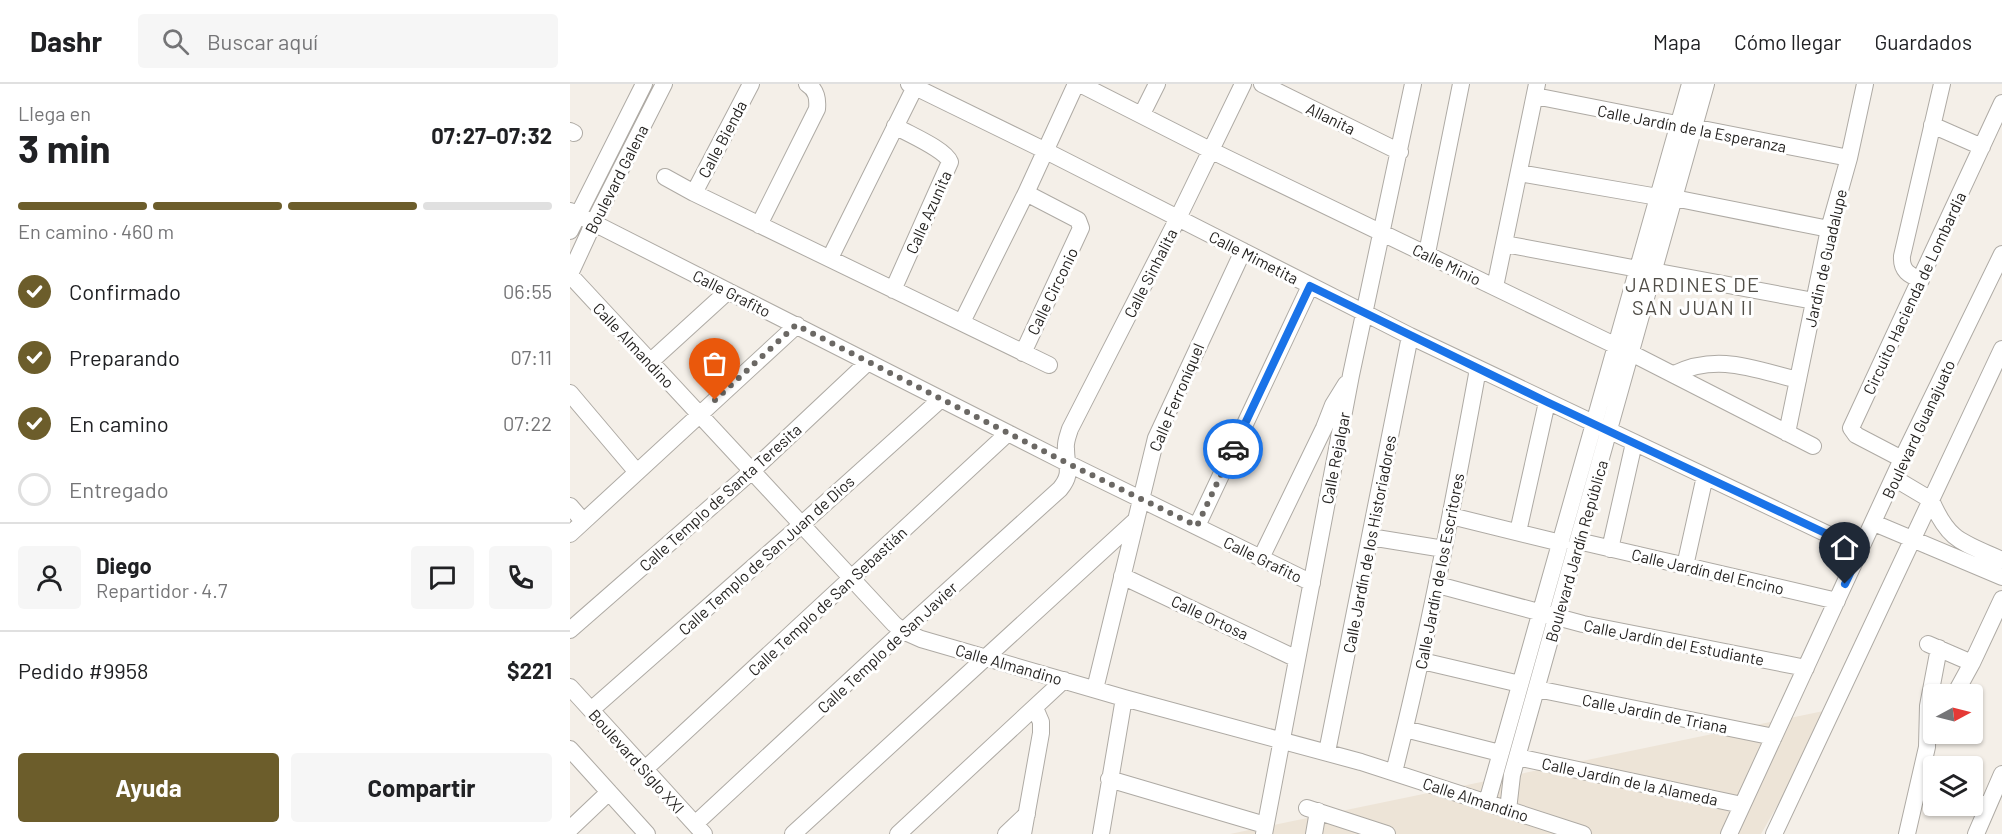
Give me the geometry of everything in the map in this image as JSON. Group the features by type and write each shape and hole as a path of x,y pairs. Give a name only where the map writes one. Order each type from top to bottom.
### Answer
{"street":[{"name":"Boulevard Galena","path":"570,231 574,213 644,84"},
{"name":"Boulevard Galena","path":"570,275 594,222 664,84"},
{"name":"Calle Bienda","path":"751,84 694,193 830,258"},
{"path":"759,225 817,110 817,97 814,90 807,84"},
{"path":"962,322 1078,84"},
{"name":"Calle Minio","path":"1078,84 1623,349 1813,446"},
{"path":"1142,114 1157,84"},
{"name":"Calle Sinhalita","path":"1069,464 1065,446 1070,429 1178,218 1243,84"},
{"name":"Allanita","path":"1262,84 1400,152"},
{"name":"Calle Rejalgar","path":"1264,830 1351,375 1413,84"},
{"path":"1427,253 1461,84"},
{"name":"Boulevard Jardín República","path":"1686,127 1690,84"},
{"name":"Boulevard Jardín República","path":"1549,616 1561,543 1601,428 1686,127 1706,84"},
{"name":"Jardin de Guadalupe","path":"1787,433 1829,229 1849,158 1863,84"},
{"path":"1921,280 1904,270 1901,263 1942,84"},
{"path":"893,290 830,258 895,126 912,86"},
{"name":"Calle Mimetita","path":"912,86 1044,150 1365,314 1861,550"},
{"path":"1495,287 1536,90"},
{"name":"Calle Jardín de la Esperanza","path":"1536,90 1686,127 1849,158"},
{"name":"Circuito Hacienda de Lombardia","path":"1902,459 1856,435 1851,428 2002,103"},
{"path":"1932,125 1982,147"},
{"name":"Calle Azunita","path":"893,290 950,162 949,158 941,152 895,126"},
{"path":"1519,173 1829,229"},
{"path":"665,177 694,193"},
{"name":"Calle Circonio","path":"893,290 1023,353 1081,228 1078,220 1026,193"},
{"name":"Calle Grafito","path":"574,213 1069,464 1312,583"},
{"path":"1505,244 1814,301"},
{"name":"Calle Ferroníquel","path":"1095,689 1156,438 1243,251"},
{"name":"Boulevard Guanajuato","path":"1729,834 1902,459 2002,254"},
{"name":"Calle Almandino","path":"570,275 851,579 903,631 921,639 1124,698 1394,772 1583,834"},
{"path":"1197,526 1310,286"},
{"path":"650,362 728,291"},
{"path":"570,534 796,325"},
{"name":"Calle Jardín de los Historiadores","path":"1327,752 1410,336"},
{"path":"1774,834 2002,349"},
{"path":"1023,353 1049,365"},
{"name":"Calle Templo de Santa Teresita","path":"570,630 752,471 868,362"},
{"path":"1674,375 1694,366 1717,363 1731,364 1798,380"},
{"name":"Calle Jardín de los Escritores","path":"1394,772 1422,661 1438,585 1478,369"},
{"path":"1261,558 1333,405 1351,375"},
{"path":"570,393 636,471"},
{"name":"Calle Templo de San Juan de Dios","path":"591,710 941,399"},
{"path":"1518,532 1547,402"},
{"name":"Boulevard Jardín República","path":"1487,802 1500,753 1528,686 1549,616 1578,541 1601,428"},
{"name":"Calle Templo de San Sebastián","path":"645,769 1008,433"},
{"path":"1610,549 1634,443"},
{"name":"Calle Templo de San Javier","path":"700,829 903,631 1060,489 1066,481 1069,464"},
{"path":"1685,566 1706,476"},
{"path":"1894,477 1931,500 1942,522 1953,536 2002,560"},
{"path":"570,506 583,521"},
{"path":"1451,516 1561,543"},
{"path":"794,834 1136,520"},
{"path":"1874,523 2002,577"},
{"path":"1370,537 1444,549"},
{"name":"Calle Jardín del Encino","path":"1578,541 1837,601"},
{"name":"Calle Ortosa","path":"1122,576 1297,659"},
{"name":"Calle Jardín del Estudiante","path":"1438,585 1549,616 1806,668"},
{"path":"1960,684 2002,599"},
{"path":"1930,684 1933,646 1972,663"},
{"name":"Calle Jardín de Triana","path":"1422,661 1528,686 1774,736"},
{"path":"898,834 1064,680"},
{"name":"Boulevard Jardín República","path":"1508,810 1510,786 1528,686"},
{"name":"Boulevard Siglo XXI","path":"570,687 700,829"},
{"path":"1101,834 1124,698"},
{"path":"1023,834 1041,733 1041,722 1035,708"},
{"path":"1405,729 1500,753"},
{"path":"570,749 647,834"},
{"name":"Calle Jardín de la Alameda","path":"1517,757 1742,805"},
{"path":"1983,799 2002,774"},
{"path":"1109,779 1264,830"},
{"path":"1907,834 1914,807 1923,786"},
{"path":"570,829 609,792"},
{"path":"1314,834 1312,809 1387,834"},
{"path":"1006,834 1027,814"},
{"path":"1976,834 1978,816"}],"shaded area":[{"path":"1833,709 1761,834 1230,834"}],"way so far":[{"path":"715,400 796,325 1069,464 1197,526 1233,449"}],"district":[{"name":"JARDINES DE SAN JUAN II","path":"1693,296"}],"route":[{"path":"1233,449 1310,286 1609,432 1861,550 1845,584"}]}
